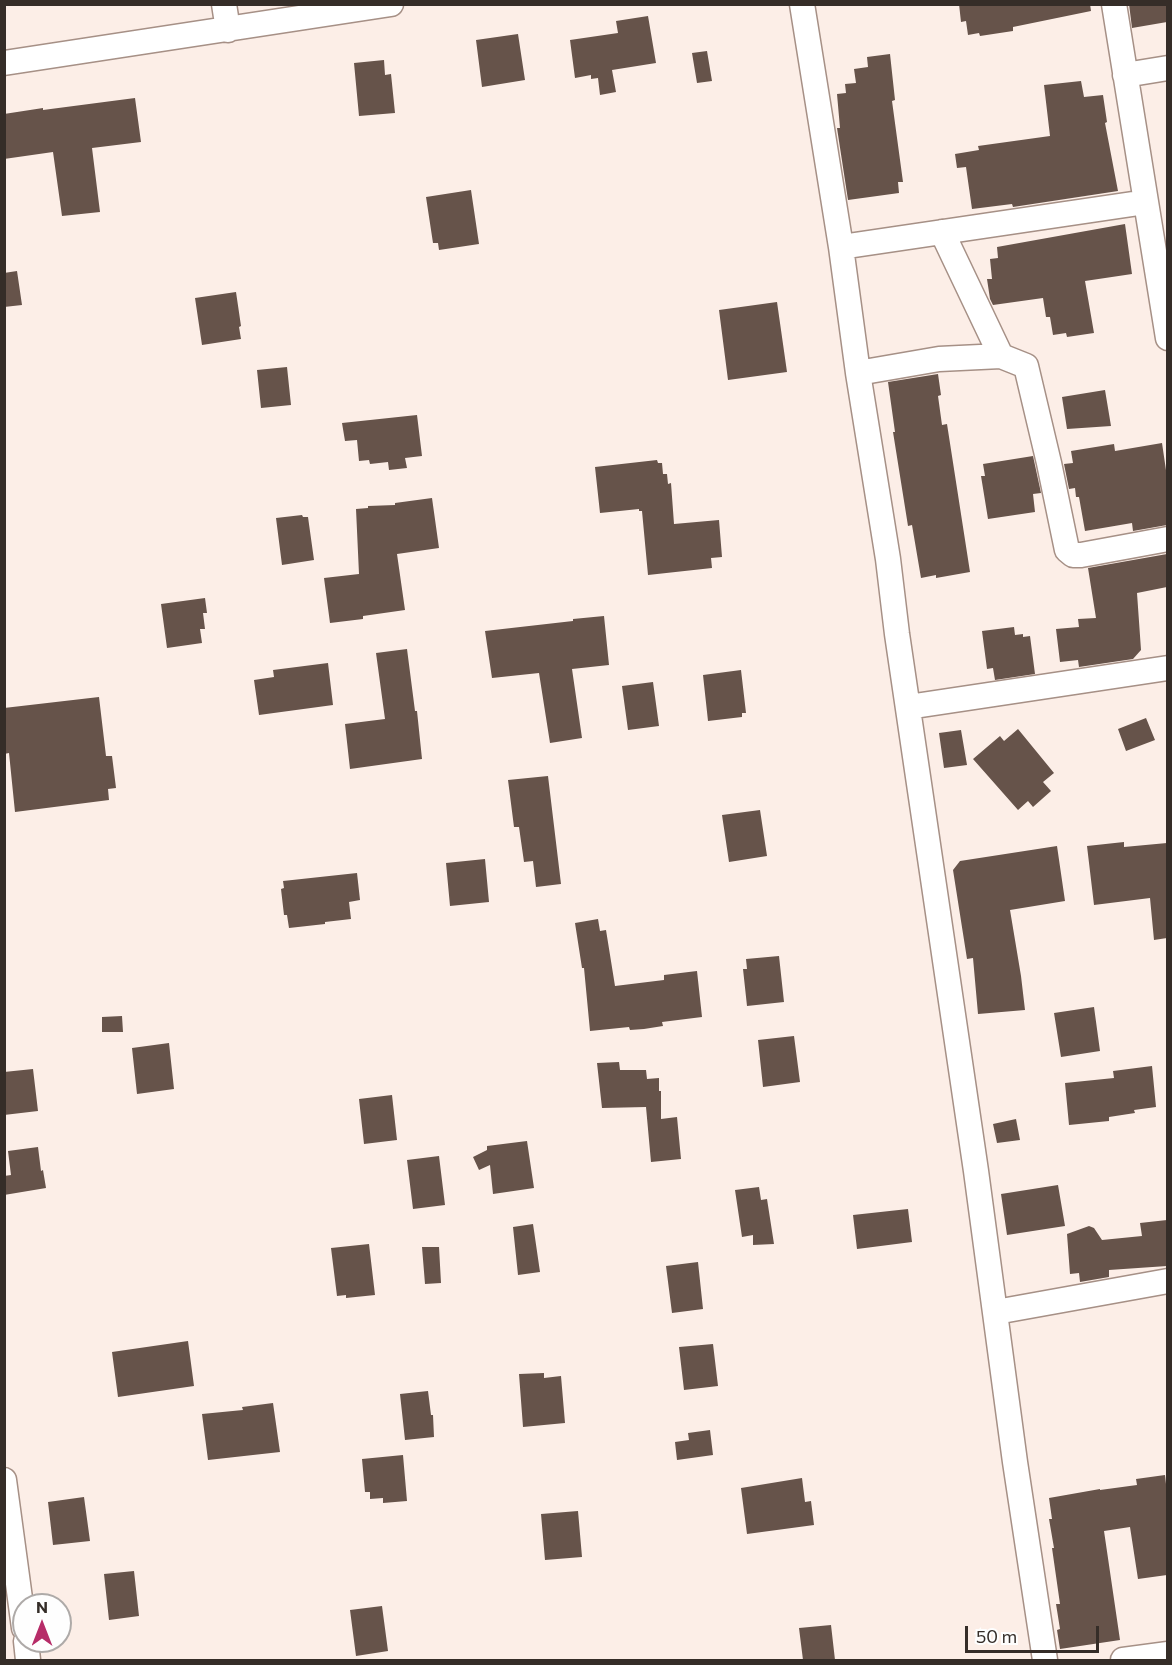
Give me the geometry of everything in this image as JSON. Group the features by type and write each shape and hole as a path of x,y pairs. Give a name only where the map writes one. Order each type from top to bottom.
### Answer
{"street":[{"path":"224,4 228,30"},
{"path":"4,63 391,4"},
{"path":"802,4 888,559 1045,1660"},
{"path":"1114,4 1146,202 1162,270 1167,338"},
{"path":"1125,75 1167,68"},
{"path":"840,247 1146,202"},
{"path":"942,232 1001,356"},
{"path":"858,373 939,359 1001,356 1026,366 1067,550 1073,555 1082,555 1167,539"},
{"path":"908,707 1167,668"},
{"path":"996,1312 1167,1281"},
{"path":"4,1480 19,1593"},
{"path":"1123,1660 1167,1654"}],"building":[{"path":"959,4 1090,4 1091,11 1013,27 1013,31 980,36 979,33 968,35 966,21 961,22"},
{"path":"1129,4 1167,4 1167,22 1132,28"},
{"path":"648,16 656,63 612,70 616,92 600,95 598,78 591,79 591,75 575,78 570,40 618,33 616,21"},
{"path":"518,34 525,80 482,87 476,40"},
{"path":"707,51 712,81 697,83 692,53"},
{"path":"890,54 895,100 892,101 903,182 898,182 899,193 848,200 837,128 840,128 837,94 846,93 845,84 856,83 854,69 868,67 867,57"},
{"path":"384,60 385,75 391,74 395,113 359,116 354,63"},
{"path":"1081,81 1084,97 1103,95 1107,122 1105,123 1118,191 1013,207 1012,204 972,209 966,167 957,168 955,154 979,150 978,146 1050,136 1044,85"},
{"path":"135,98 141,142 92,148 100,212 62,216 53,152 4,159 4,114"},
{"path":"471,190 479,244 439,250 438,243 433,243 426,197"},
{"path":"1125,224 1132,274 1085,281 1094,333 1067,337 1066,333 1053,335 1050,317 1046,317 1043,298 993,305 987,279 992,279 990,259 998,258 997,247"},
{"path":"17,271 22,305 4,307 4,273"},
{"path":"236,292 241,339 202,345 195,298"},
{"path":"777,302 787,372 728,380 719,310"},
{"path":"287,367 291,405 261,408 257,370"},
{"path":"938,374 942,425 947,424 970,572 936,578 936,575 921,578 912,525 908,526 893,432 895,432 888,382"},
{"path":"1105,390 1111,426 1067,429 1062,397"},
{"path":"417,415 422,456 405,458 407,468 389,470 388,462 370,464 369,460 359,461 357,440 345,441 342,423"},
{"path":"1162,443 1167,477 1167,525 1133,531 1132,523 1085,531 1079,497 1076,497 1075,488 1069,489 1064,464 1073,463 1071,451 1114,444 1115,451"},
{"path":"1033,456 1041,493 1033,494 1035,512 988,519 981,476 985,476 983,464"},
{"path":"657,460 658,463 662,463 663,474 667,474 668,484 671,483 674,524 719,520 722,557 711,558 712,568 648,575 642,511 639,509 600,513 595,467"},
{"path":"432,498 439,548 397,554 405,610 330,623 324,578 359,574 356,509"},
{"path":"302,515 308,517 314,560 282,565 276,518"},
{"path":"1167,554 1167,587 1137,593 1141,650 1133,659 1079,667 1078,660 1060,662 1056,629 1079,627 1078,619 1096,618 1088,568"},
{"path":"205,598 207,613 203,613 205,629 200,629 202,643 167,648 161,604"},
{"path":"604,616 609,665 572,669 582,738 550,743 539,673 492,678 485,631"},
{"path":"1014,627 1015,635 1030,636 1035,674 995,680 993,668 987,669 982,631"},
{"path":"407,649 422,759 350,769 345,724 385,719 376,653"},
{"path":"328,663 333,705 259,715 254,680 274,677 273,670"},
{"path":"741,670 746,713 742,713 742,717 708,721 703,675"},
{"path":"653,682 659,726 628,730 622,686"},
{"path":"99,697 106,756 112,756 116,788 108,789 109,800 15,812 9,753 4,754 4,708"},
{"path":"1146,718 1155,740 1126,751 1118,729"},
{"path":"1018,729 1054,773 1043,782 1051,791 1033,807 1028,801 1018,810 973,759 1000,736 1004,741"},
{"path":"961,730 967,765 944,768 939,733"},
{"path":"548,776 561,884 536,887 533,861 524,862 519,827 514,827 508,780"},
{"path":"760,810 767,856 729,862 722,815"},
{"path":"1124,842 1124,847 1167,843 1167,938 1154,940 1150,898 1094,905 1087,846"},
{"path":"1057,846 1065,901 1010,910 1025,1010 978,1014 973,958 967,959 953,870 960,861"},
{"path":"485,859 489,902 450,906 446,863"},
{"path":"357,873 360,900 349,902 351,919 289,928 287,915 284,915 281,889 284,888 283,881"},
{"path":"598,919 600,931 606,930 615,986 664,980 664,975 697,971 702,1017 662,1022 663,1026 644,1029 630,1030 629,1027 590,1031 584,968 582,968 575,923"},
{"path":"779,956 784,1002 747,1006 743,969 747,969 746,959"},
{"path":"1094,1007 1100,1051 1061,1057 1054,1013"},
{"path":"122,1016 123,1032 102,1032 102,1017"},
{"path":"794,1036 800,1082 763,1087 758,1040"},
{"path":"169,1043 174,1089 137,1094 132,1048"},
{"path":"619,1062 620,1070 646,1070 647,1079 659,1078 661,1119 677,1117 681,1159 651,1162 646,1107 602,1108 597,1063"},
{"path":"1152,1066 1156,1107 1109,1117 1109,1121 1069,1125 1065,1083 1114,1078 1113,1071"},
{"path":"33,1069 38,1111 4,1115 4,1072"},
{"path":"392,1095 397,1140 364,1144 359,1099"},
{"path":"1016,1119 1020,1140 997,1143 993,1124"},
{"path":"527,1141 534,1188 493,1194 490,1165 479,1170 473,1157 487,1150 487,1146"},
{"path":"38,1147 46,1188 4,1195 4,1176 11,1175 8,1151"},
{"path":"439,1156 445,1205 413,1209 407,1160"},
{"path":"1058,1185 1065,1226 1007,1235 1001,1194"},
{"path":"759,1187 761,1200 767,1199 774,1244 753,1245 753,1235 742,1237 735,1190"},
{"path":"908,1209 912,1242 857,1249 853,1215"},
{"path":"1167,1220 1167,1266 1109,1270 1109,1277 1080,1282 1079,1273 1070,1274 1067,1234 1089,1226 1094,1228 1102,1240 1142,1236 1140,1223"},
{"path":"533,1224 540,1272 518,1275 513,1227"},
{"path":"369,1244 375,1295 346,1298 346,1295 337,1296 331,1248"},
{"path":"422,1247 439,1247 441,1283 425,1284"},
{"path":"698,1262 703,1309 672,1313 666,1266"},
{"path":"188,1341 194,1386 118,1397 112,1352"},
{"path":"713,1344 718,1386 684,1390 679,1347"},
{"path":"544,1373 544,1378 561,1376 565,1423 523,1427 519,1374"},
{"path":"428,1391 431,1415 433,1415 434,1437 405,1440 400,1394"},
{"path":"273,1403 280,1452 208,1460 202,1414 243,1410 242,1407"},
{"path":"710,1430 713,1455 677,1460 675,1442 689,1440 688,1433"},
{"path":"403,1455 407,1501 383,1503 383,1498 370,1499 370,1492 365,1492 362,1459"},
{"path":"1165,1475 1167,1575 1138,1579 1130,1527 1104,1531 1120,1640 1060,1649 1056,1604 1060,1604 1052,1548 1054,1548 1049,1519 1052,1519 1049,1498 1137,1485 1136,1479"},
{"path":"802,1478 805,1502 811,1501 814,1525 747,1534 741,1488"},
{"path":"84,1497 90,1541 53,1545 48,1502"},
{"path":"578,1511 582,1557 545,1560 541,1514"},
{"path":"134,1571 139,1616 109,1620 104,1574"},
{"path":"382,1606 388,1651 356,1656 350,1610"},
{"path":"831,1625 835,1660 803,1660 799,1628"}]}
